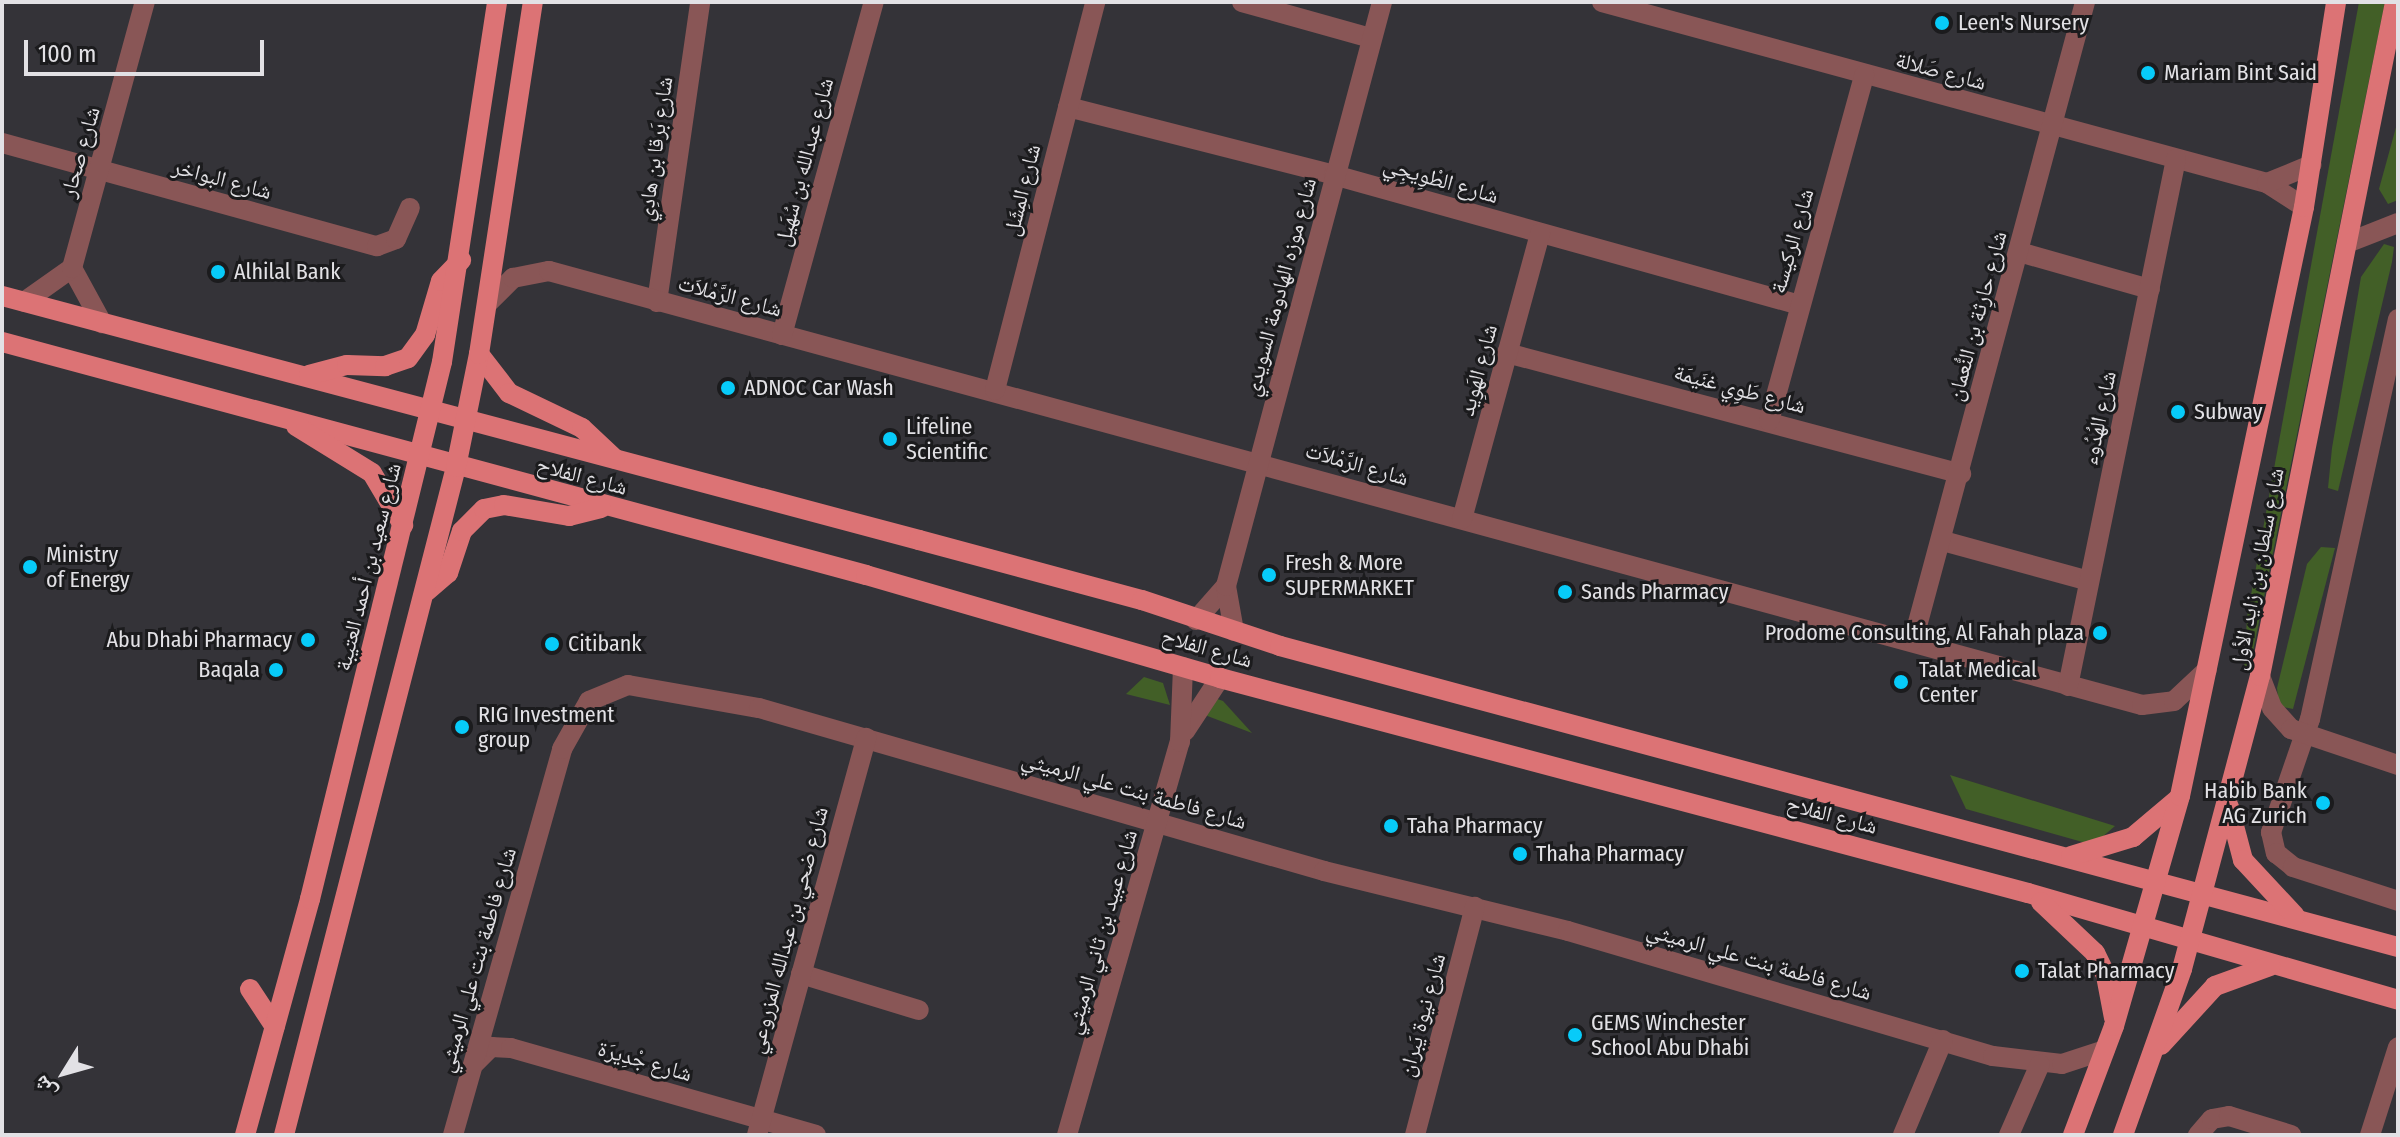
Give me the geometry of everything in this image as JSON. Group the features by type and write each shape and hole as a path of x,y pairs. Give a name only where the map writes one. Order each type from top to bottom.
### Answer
{"main road":[{"name":"شارع سعيد بن أحمد العتيبة","path":"245,1135 431,410 461,260 497,2"},
{"path":"284,1135 427,591 456,467 479,354 533,2"},
{"name":"شارع سلطان بن زايد الأول","path":"2073,1135 2114,1026 2180,796 2304,207 2336,2"},
{"name":"شارع سلطان بن زايد الأول","path":"2123,1135 2155,1051 2190,940 2260,676 2395,2"},
{"path":"308,375 347,365 385,366 408,358 425,335 441,281 461,260"},
{"name":"شارع الفلاح","path":"2,296 308,375 1127,596 1234,631 2398,947"},
{"name":"شارع الفلاح","path":"2,342 604,507 866,575 1220,678 2028,893 2398,1000"},
{"path":"479,354 509,393 582,428 615,459"},
{"path":"291,420 313,440 372,473 403,525"},
{"path":"427,591 448,573 462,531 484,509 504,505 569,516 604,507"},
{"path":"2228,795 2243,860 2298,919"},
{"path":"2068,857 2133,837 2180,796"},
{"path":"2028,893 2059,913 2095,953 2106,976 2114,1026"},
{"path":"2155,1051 2215,986 2252,969 2277,965"},
{"path":"250,989 275,1027"}],"street":[{"name":"شارع صحار","path":"72,268 145,2"},
{"name":"شارع بَرقا بن هادِي","path":"657,302 700,2"},
{"name":"شارع عبدالله بن سُهَيل","path":"782,335 874,2"},
{"name":"شارع المِشَل","path":"995,390 1095,2"},
{"path":"1242,2 1371,38"},
{"name":"شارع موزه الهادومة السويدي","path":"1234,631 1226,586 1382,2"},
{"name":"شارع صَلالة","path":"1602,2 2267,183 2304,207"},
{"name":"شارع حارِثة بن النُّعمان","path":"1913,641 1943,541 2085,2"},
{"name":"شارع الركيسة","path":"1769,421 1864,75"},
{"name":"شارع الطْوِيجِي","path":"1068,107 1334,175 1800,305"},
{"name":"شارع البواخر","path":"2,143 377,246 396,239 410,208"},
{"name":"شارع الهُدُوء","path":"2068,686 2176,159"},
{"path":"2267,183 2311,165"},
{"path":"2347,243 2398,223"},
{"name":"شارع الهَوِيد","path":"1462,519 1540,233"},
{"path":"2019,252 2150,289"},
{"path":"24,302 72,268 102,323"},
{"name":"شارع الرَّمْلاَت","path":"487,304 498,289 531,272 575,279 995,390 2068,686 2158,705 2189,692 2209,667"},
{"path":"2398,319 2302,736 2274,822 2276,853 2293,867 2398,901"},
{"name":"شارع طَوِي غنَيمَة","path":"1507,353 1961,474"},
{"path":"1943,541 2089,581"},
{"name":"شارع موزه الهادومة السويدي","path":"1196,620 1226,586"},
{"name":"شارع عبيد بن ثاني الرميثي","path":"1067,1135 1180,742 1183,667"},
{"path":"2260,676 2272,708 2302,736 2398,765"},
{"name":"شارع عبيد بن ثاني الرميثي","path":"1180,742 1220,678"},
{"name":"شارع فاطمة بنت علي الرميثي","path":"453,1135 562,749 589,701 609,689 642,686 759,708 1324,871 1475,907 1943,1040 2040,1064 2062,1064 2105,1050"},
{"name":"شارع ضحي بن عبدالله المزروعي","path":"759,1127 866,738"},
{"name":"شارع نيوة يَبران","path":"1415,1135 1475,907"},
{"path":"801,974 919,1010"},
{"path":"1903,1135 1943,1040"},
{"name":"شارع جْدِيرَة","path":"472,1070 484,1050 499,1045 759,1127 816,1135"},
{"path":"2370,1135 2398,1047"},
{"path":"2009,1135 2040,1064"},
{"path":"2198,1135 2212,1119 2229,1116 2291,1135"}],"green space":[{"path":"2359,2 2385,2 2252,656 2244,671 2247,617"},
{"path":"2398,120 2398,200 2388,204 2379,189"},
{"path":"2384,244 2394,247 2392,262 2338,491 2328,488 2332,448 2361,277"},
{"path":"2321,547 2335,548 2293,709 2279,706 2277,688 2307,564"},
{"path":"1144,677 1163,683 1170,705 1126,694"},
{"path":"1206,695 1223,701 1252,733 1197,712"},
{"path":"1950,775 2115,826 2093,845 1966,809"}],"place":[{"name":"Leen's Nursery","path":"1942,23"},
{"name":"Mariam Bint Said","path":"2148,73"},
{"name":"Alhilal Bank","path":"218,272"},
{"name":"ADNOC Car Wash","path":"728,388"},
{"name":"Subway","path":"2178,412"},
{"name":"Lifeline Scientific","path":"890,439"},
{"name":"Ministry of Energy","path":"30,567"},
{"name":"Fresh & More SUPERMARKET","path":"1269,575"},
{"name":"Sands Pharmacy","path":"1565,592"},
{"name":"Prodome Consulting, Al Fahah plaza","path":"2100,633"},
{"name":"Abu Dhabi Pharmacy","path":"308,640"},
{"name":"Citibank","path":"552,644"},
{"name":"Baqala","path":"276,670"},
{"name":"Talat Medical Center","path":"1901,682"},
{"name":"RIG Investment group","path":"462,727"},
{"name":"Habib Bank AG Zurich","path":"2323,803"},
{"name":"Taha Pharmacy","path":"1391,826"},
{"name":"Thaha Pharmacy","path":"1520,854"},
{"name":"Talat Pharmacy","path":"2022,971"},
{"name":"GEMS Winchester School Abu Dhabi","path":"1575,1035"}]}
